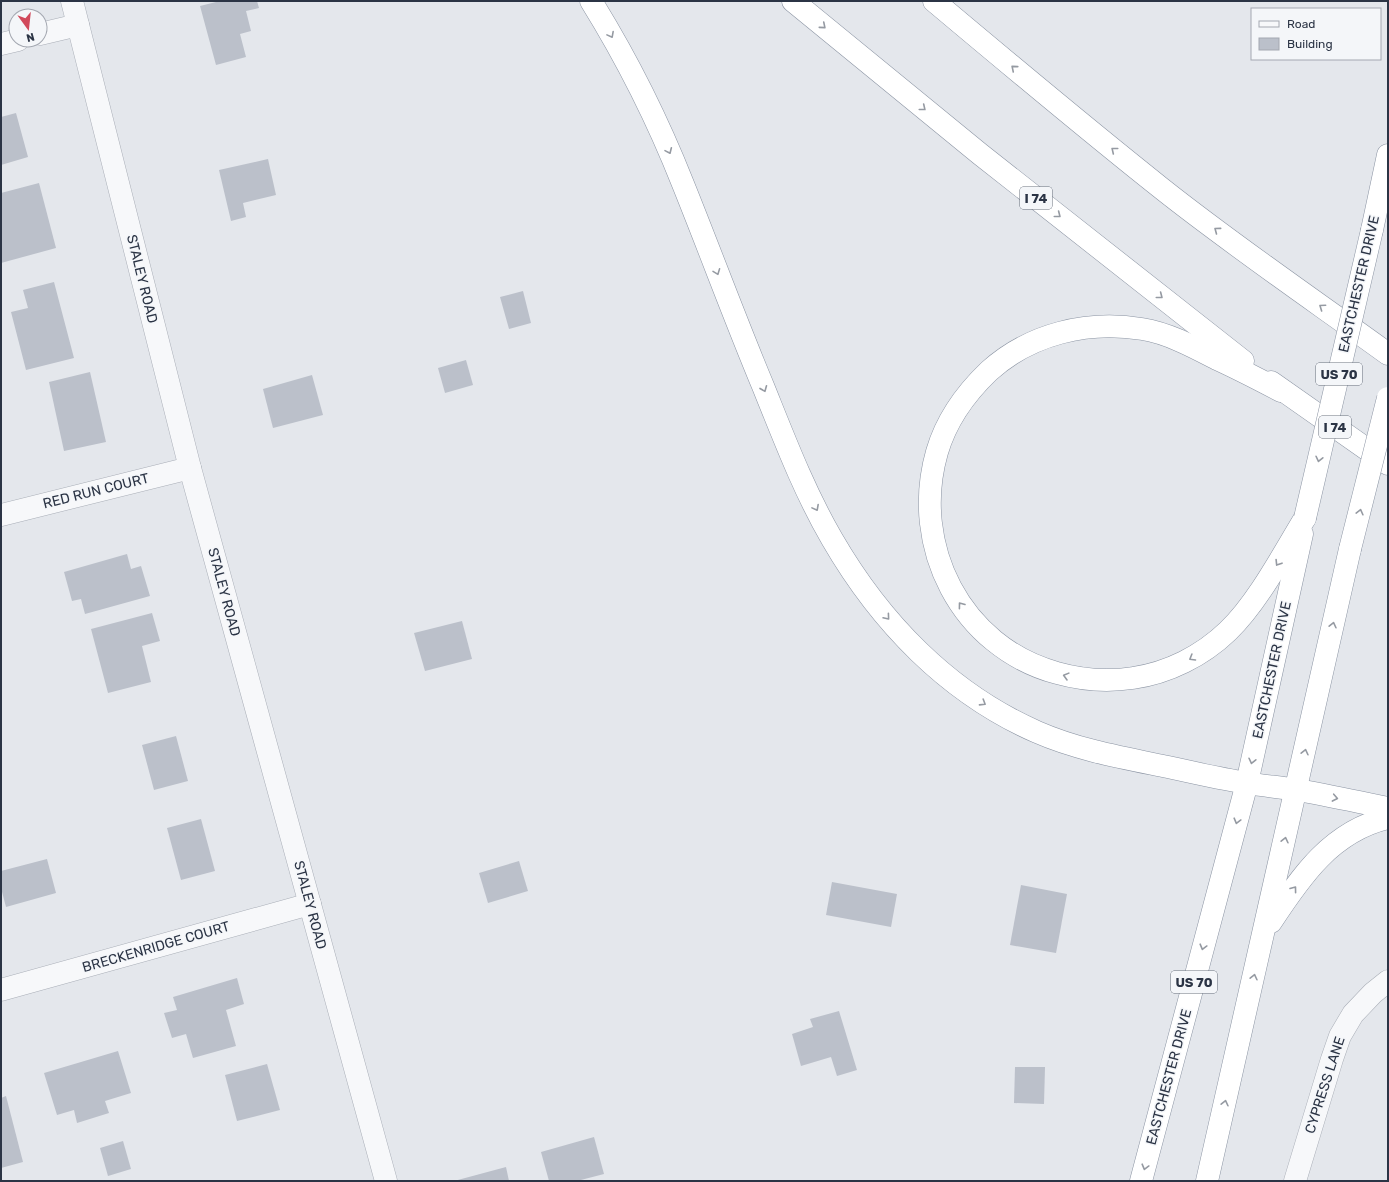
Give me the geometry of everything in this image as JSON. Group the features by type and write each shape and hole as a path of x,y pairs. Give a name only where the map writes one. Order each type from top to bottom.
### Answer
{"highway":[{"path":"591,1 610,32 654,117 682,180 785,442 808,493 843,557 859,581 885,615 913,647 945,676 979,701 1014,721 1040,733 1070,744 1136,761 1247,783 1296,790 1388,808"},
{"name":"I 74","path":"793,1 980,154 1282,391 1388,464"},
{"path":"934,1 1035,86 1162,188 1294,287 1388,354"},
{"name":"EASTCHESTER DRIVE","path":"1141,1181 1247,783 1305,518 1388,155"},
{"path":"1282,391 1196,348 1144,329 1118,326 1093,327 1068,330 1042,338 1018,350 997,365 977,383 961,403 947,427 937,451 932,477 929,506 931,531 937,556 957,600 988,636 1007,651 1027,662 1072,678 1120,680 1143,677 1165,671 1186,661 1207,648 1228,632 1246,612 1305,518"},
{"path":"1207,1181 1350,549 1388,398"},
{"path":"1264,933 1292,891 1315,862 1334,844 1356,829 1388,818"}],"street":[{"name":"STALEY ROAD","path":"72,1 190,468 386,1181"},
{"path":"48,32 78,25"},
{"name":"RED RUN COURT","path":"1,515 190,468"},
{"name":"BRECKENRIDGE COURT","path":"1,990 310,904"},
{"name":"CYPRESS LANE","path":"1295,1181 1340,1036 1353,1014 1373,993 1388,981"}],"building":[{"path":"220,1 257,1 259,8 246,11 251,31 240,34 246,57 216,65 200,6"},
{"path":"16,113 28,157 1,165 1,117"},
{"path":"268,159 276,195 243,203 246,217 231,221 219,170"},
{"path":"39,183 56,248 1,263 1,193"},
{"path":"54,282 74,358 26,370 11,312 28,308 23,290"},
{"path":"523,291 531,323 509,329 500,297"},
{"path":"466,360 473,385 445,393 438,368"},
{"path":"90,372 106,442 64,451 49,382"},
{"path":"312,375 323,415 273,428 263,389"},
{"path":"127,554 131,569 141,566 150,596 85,614 81,599 72,601 64,572"},
{"path":"152,613 160,641 142,646 151,682 108,693 91,629"},
{"path":"462,621 472,659 425,671 414,633"},
{"path":"176,736 188,781 154,790 142,745"},
{"path":"201,819 215,871 181,880 167,828"},
{"path":"47,859 56,893 6,907 1,888 1,871"},
{"path":"519,861 528,891 488,903 479,873"},
{"path":"832,882 897,894 891,927 826,915"},
{"path":"1021,885 1067,894 1056,953 1010,945"},
{"path":"237,978 244,1004 226,1010 236,1046 193,1058 186,1034 172,1038 164,1013 177,1010 173,997"},
{"path":"839,1011 857,1070 837,1076 831,1057 801,1066 792,1034 813,1027 810,1019"},
{"path":"118,1051 131,1093 105,1101 109,1113 77,1123 74,1110 57,1115 44,1073"},
{"path":"267,1064 280,1110 237,1121 225,1075"},
{"path":"1015,1067 1045,1067 1044,1104 1014,1103"},
{"path":"6,1096 23,1162 1,1168 1,1098"},
{"path":"594,1137 604,1174 577,1181 549,1181 541,1152"},
{"path":"123,1141 131,1169 108,1176 100,1148"},
{"path":"506,1167 509,1181 454,1181"}]}
